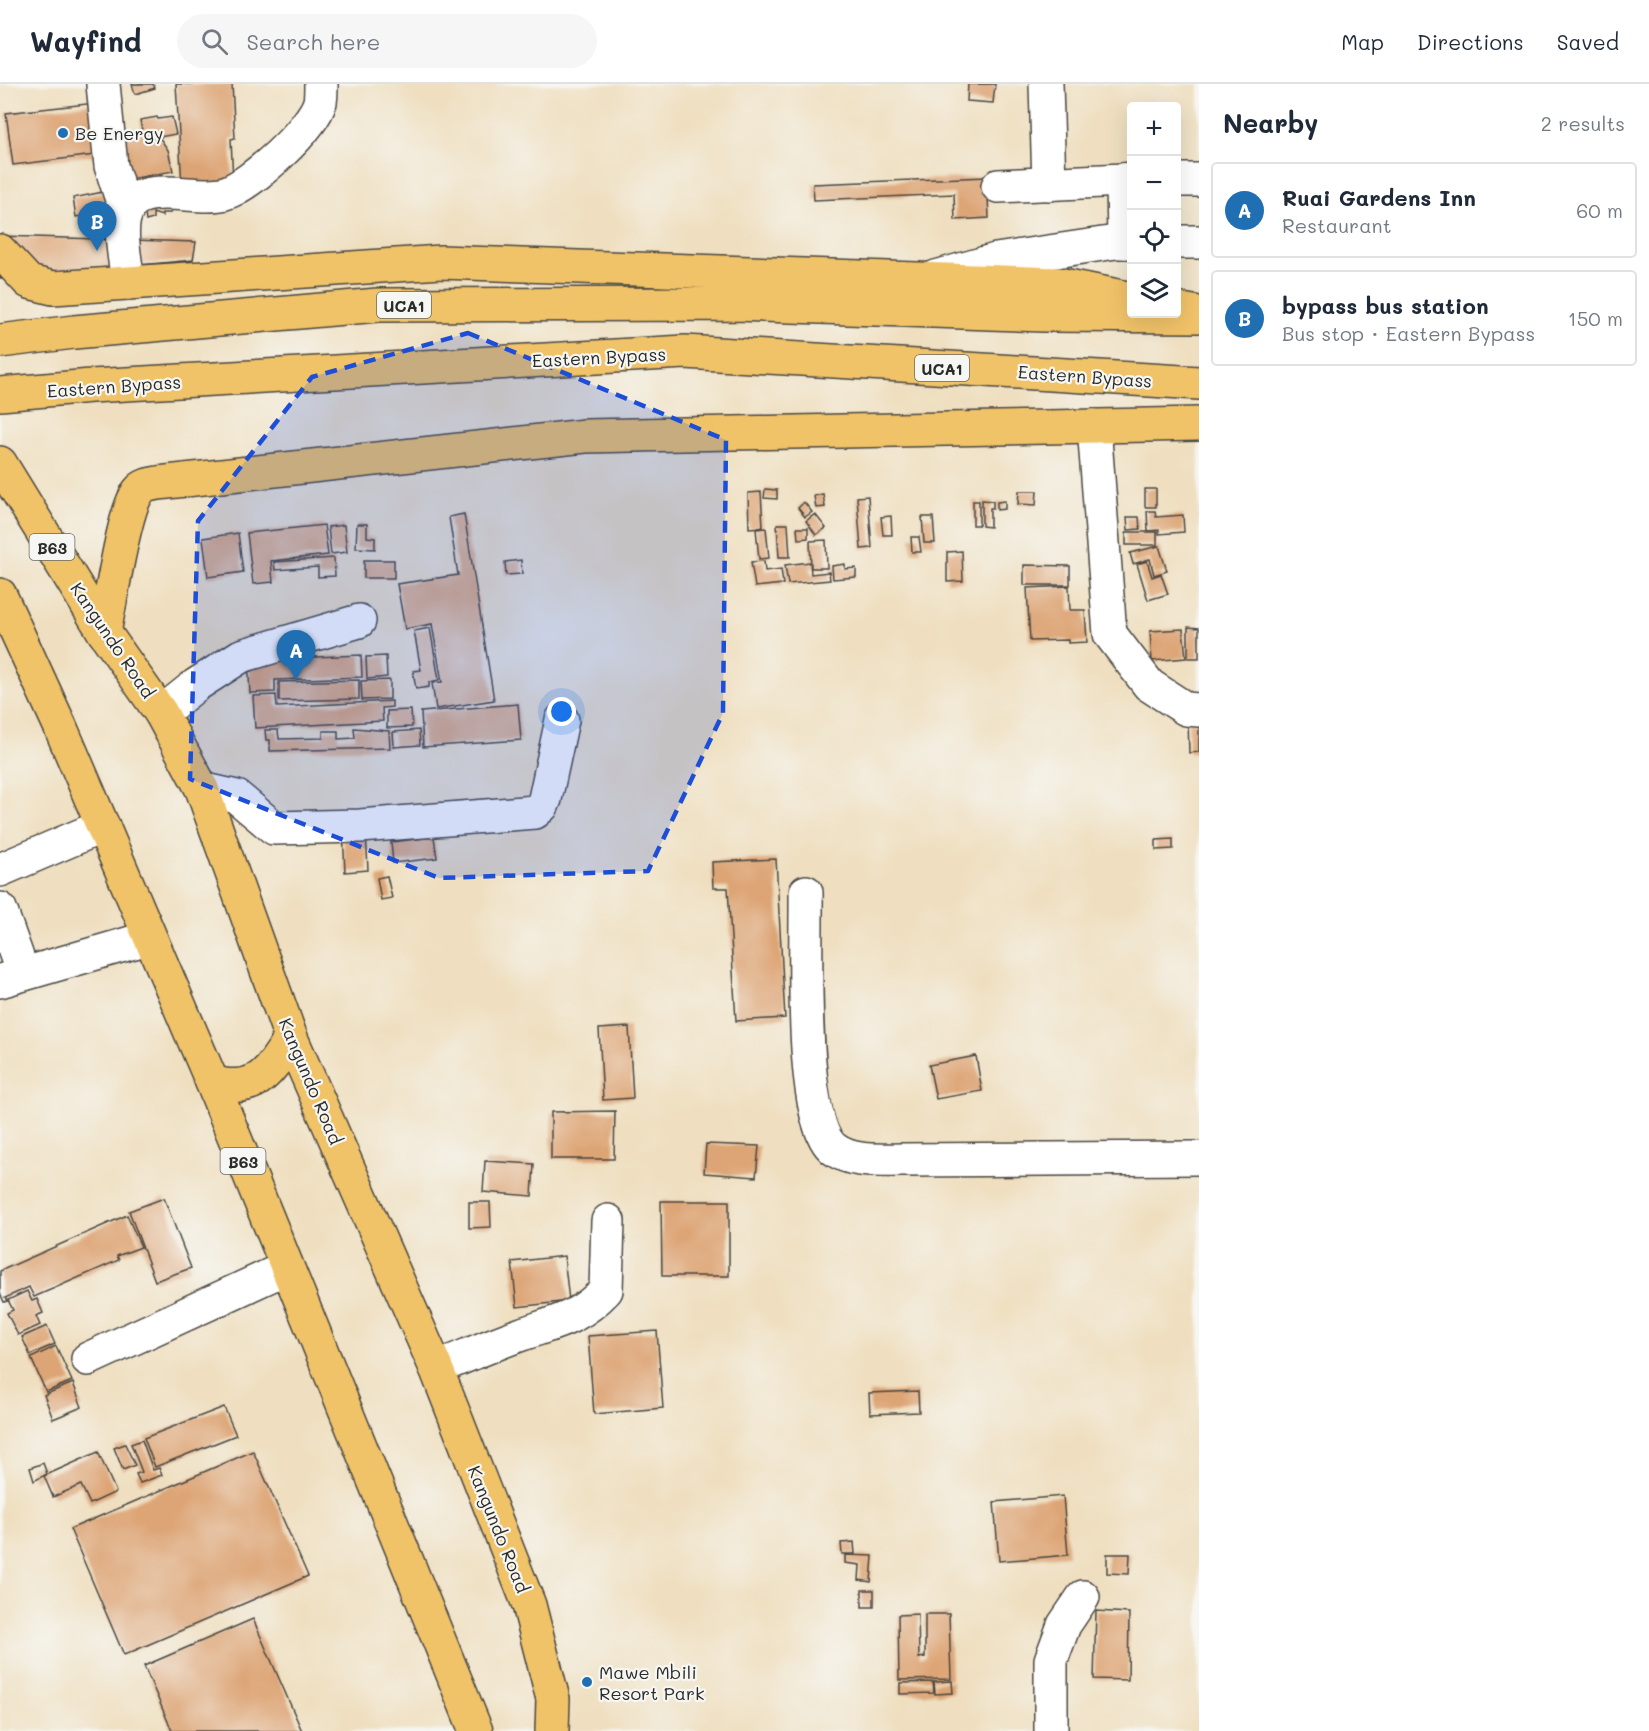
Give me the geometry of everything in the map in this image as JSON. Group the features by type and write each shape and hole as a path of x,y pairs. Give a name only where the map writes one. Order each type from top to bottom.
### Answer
{"main road":[{"path":"0,251 8,263 29,282 53,288 441,262 584,265 1058,284 1127,298"},
{"name":"UCA1","path":"0,341 74,332 378,305 735,304 1044,315 1199,315"},
{"path":"1181,310 1199,315"},
{"name":"Eastern Bypass","path":"0,394 114,385 685,352 1199,383"},
{"path":"105,632 128,519 138,492 146,486 158,483 585,436 1199,424"},
{"name":"Kangundo Road","path":"0,463 105,632 161,712 202,789 291,1038 436,1368 529,1605 553,1699 552,1731"},
{"name":"B63","path":"0,595 103,826 148,938 212,1082 476,1731"},
{"path":"212,1082 231,1088 249,1084 269,1071 291,1038"}],"street":[{"path":"103,84 111,166 126,212"},
{"path":"128,283 122,219 130,204 142,195 224,194 260,175 312,117 320,102 321,84"},
{"path":"1046,84 1049,184"},
{"path":"998,186 1127,180"},
{"path":"1181,180 1199,180"},
{"path":"924,280 996,260 1127,242"},
{"path":"1181,242 1199,242"},
{"path":"1094,426 1110,634 1149,685 1186,709 1199,710"},
{"path":"161,712 196,685 241,656 359,621"},
{"path":"202,789 237,797 274,828 360,826 535,812 542,806 545,799 562,720"},
{"path":"0,870 103,826"},
{"path":"806,892 809,1084 826,1141 834,1149 846,1156 901,1161 1199,1158"},
{"path":"0,909 11,977 148,938"},
{"path":"436,1368 521,1334 557,1324 591,1306 606,1290 608,1221"},
{"path":"88,1359 286,1268"},
{"path":"1051,1731 1051,1660 1064,1625 1083,1597"}],"highlighted area":[{"path":"468,333 726,440 723,713 648,871 439,878 190,779 198,521 312,377"}],"building":[{"path":"132,84 153,84 155,88 135,94"},
{"path":"176,84 232,84 235,138 231,139 233,182 182,185"},
{"path":"968,84 995,84 993,103 967,101"},
{"name":"Be Energy","path":"114,101 119,152 13,165 6,113"},
{"path":"157,117 158,119 172,117 176,134 159,137 168,150 173,171 130,179 121,134 142,130 140,120"},
{"path":"987,177 989,218 955,220 954,194 814,200 813,184"},
{"path":"108,191 114,223 96,226 94,214 76,217 73,198"},
{"path":"169,196 171,213 162,213 162,216 153,213 153,219 146,221 143,200"},
{"path":"0,236 196,242 193,260 0,278"},
{"path":"765,489 777,490 777,499 764,498"},
{"path":"1145,489 1156,489 1156,507 1145,507"},
{"path":"1019,491 1037,491 1036,505 1018,504"},
{"path":"761,492 763,527 749,528 748,493"},
{"path":"823,494 825,507 816,508 814,496"},
{"path":"868,496 872,548 861,549 857,497"},
{"path":"982,500 993,501 993,508 990,508 990,527 982,526"},
{"path":"973,501 979,501 979,525 973,525"},
{"path":"1005,501 1005,509 997,510 997,502"},
{"path":"804,502 812,512 805,517 798,508"},
{"path":"1147,511 1155,511 1156,517 1183,515 1184,532 1159,534 1159,530 1148,531"},
{"path":"464,514 494,700 436,709 432,683 442,682 432,624 405,629 397,584 458,575 449,517"},
{"path":"815,514 826,528 816,535 806,521"},
{"path":"891,516 892,535 883,535 881,517"},
{"path":"922,517 933,517 935,543 924,543"},
{"path":"1127,517 1139,517 1140,529 1128,530"},
{"path":"357,524 367,524 367,537 375,538 375,549 356,548"},
{"path":"777,524 788,524 790,557 779,557"},
{"path":"324,525 328,555 271,561 273,582 253,584 247,533"},
{"path":"344,525 347,552 331,554 328,527"},
{"path":"766,528 769,558 759,559 756,529"},
{"path":"797,528 808,528 808,538 798,539"},
{"path":"1126,532 1157,532 1157,545 1126,545"},
{"path":"238,533 243,572 208,577 203,538"},
{"path":"911,537 919,537 921,552 912,552"},
{"path":"826,540 827,568 811,568 810,541"},
{"path":"1159,546 1167,571 1154,575 1150,559 1133,564 1130,553"},
{"path":"962,551 963,581 947,582 947,552"},
{"path":"334,558 335,576 318,577 318,567 275,570 274,562"},
{"path":"364,560 394,560 394,578 364,578"},
{"path":"521,560 522,574 506,575 505,562"},
{"path":"764,561 765,571 781,569 783,584 755,587 751,562"},
{"path":"1147,561 1152,577 1161,574 1168,594 1148,600 1137,564"},
{"path":"810,562 811,574 829,572 830,580 788,584 785,565"},
{"path":"845,564 845,569 856,568 856,577 833,579 832,566"},
{"path":"1024,565 1070,566 1070,585 1024,585"},
{"path":"1069,586 1070,610 1085,610 1087,642 1030,641 1027,588"},
{"path":"1188,627 1199,628 1199,658 1188,658"},
{"path":"430,628 439,680 429,682 429,687 416,689 413,671 421,670 414,631"},
{"path":"1183,629 1186,658 1152,661 1150,631"},
{"path":"361,655 362,677 275,680 275,692 250,693 248,660"},
{"path":"386,656 387,677 367,679 366,657"},
{"path":"359,680 359,699 279,701 279,682"},
{"path":"390,680 390,699 362,700 361,681"},
{"path":"276,695 277,707 392,701 392,707 382,708 383,721 255,728 253,696"},
{"path":"518,704 521,740 423,747 421,712"},
{"path":"411,710 412,727 387,728 387,711"},
{"path":"1188,722 1199,722 1199,752 1189,753"},
{"path":"354,728 389,731 390,748 270,751 270,740 266,740 265,730 278,730 279,739 323,738 323,731 338,731 338,739 355,738"},
{"path":"419,730 420,745 394,747 393,732"},
{"path":"366,831 368,870 345,872 343,832"},
{"path":"434,837 437,858 393,863 391,842"},
{"path":"1173,839 1173,849 1156,850 1156,840"},
{"path":"776,859 785,1018 736,1021 728,888 713,888 712,862"},
{"path":"387,876 392,898 381,900 377,878"},
{"path":"629,1027 633,1098 603,1100 599,1029"},
{"path":"976,1056 982,1091 936,1099 929,1065"},
{"path":"615,1111 614,1159 551,1159 551,1112"},
{"path":"706,1144 759,1146 756,1177 704,1173"},
{"path":"485,1161 534,1164 532,1196 483,1192"},
{"path":"164,1198 191,1268 155,1281 129,1211"},
{"path":"661,1201 729,1201 729,1276 662,1276"},
{"path":"469,1202 490,1202 491,1227 469,1228"},
{"path":"127,1215 141,1247 117,1256 119,1260 34,1297 29,1287 5,1298 7,1301 4,1302 0,1293 0,1271"},
{"path":"564,1256 569,1301 517,1307 512,1262"},
{"path":"27,1291 32,1301 37,1299 43,1313 36,1316 40,1325 18,1335 7,1313 13,1310 8,1300"},
{"path":"47,1326 55,1344 30,1355 22,1337"},
{"path":"657,1331 663,1408 594,1414 588,1336"},
{"path":"56,1346 72,1381 46,1392 31,1358"},
{"path":"73,1383 82,1407 53,1419 44,1395"},
{"path":"918,1391 919,1412 870,1414 869,1393"},
{"path":"224,1407 236,1435 155,1467 144,1438"},
{"path":"142,1440 153,1470 159,1468 162,1475 140,1483 136,1474 142,1472 131,1444"},
{"path":"125,1444 135,1465 123,1470 114,1448"},
{"path":"253,1451 308,1576 124,1655 70,1529"},
{"path":"98,1452 116,1492 90,1504 81,1485 53,1497 44,1476"},
{"path":"43,1463 47,1474 34,1481 30,1468"},
{"path":"1063,1496 1068,1555 999,1561 994,1502"},
{"path":"854,1542 855,1554 842,1554 841,1543"},
{"path":"1107,1554 1130,1554 1129,1574 1107,1573"},
{"path":"845,1555 873,1556 871,1582 859,1580 860,1565 845,1563"},
{"path":"862,1590 874,1590 874,1607 862,1607"},
{"path":"1096,1611 1129,1613 1128,1680 1094,1679"},
{"path":"918,1614 919,1658 925,1657 925,1614 949,1614 951,1679 899,1680 898,1615"},
{"path":"253,1619 302,1731 172,1731 144,1666"},
{"path":"952,1681 953,1693 935,1694 934,1682"},
{"path":"933,1682 934,1693 900,1694 900,1683"}],"place":[{"name":"Be Energy","path":"63,133"},
{"name":"bypass bus station","path":"97,251"},
{"name":"Ruai Gardens Inn","path":"296,680"},
{"name":"Mawe Mbili Resort Park","path":"587,1682"}]}
